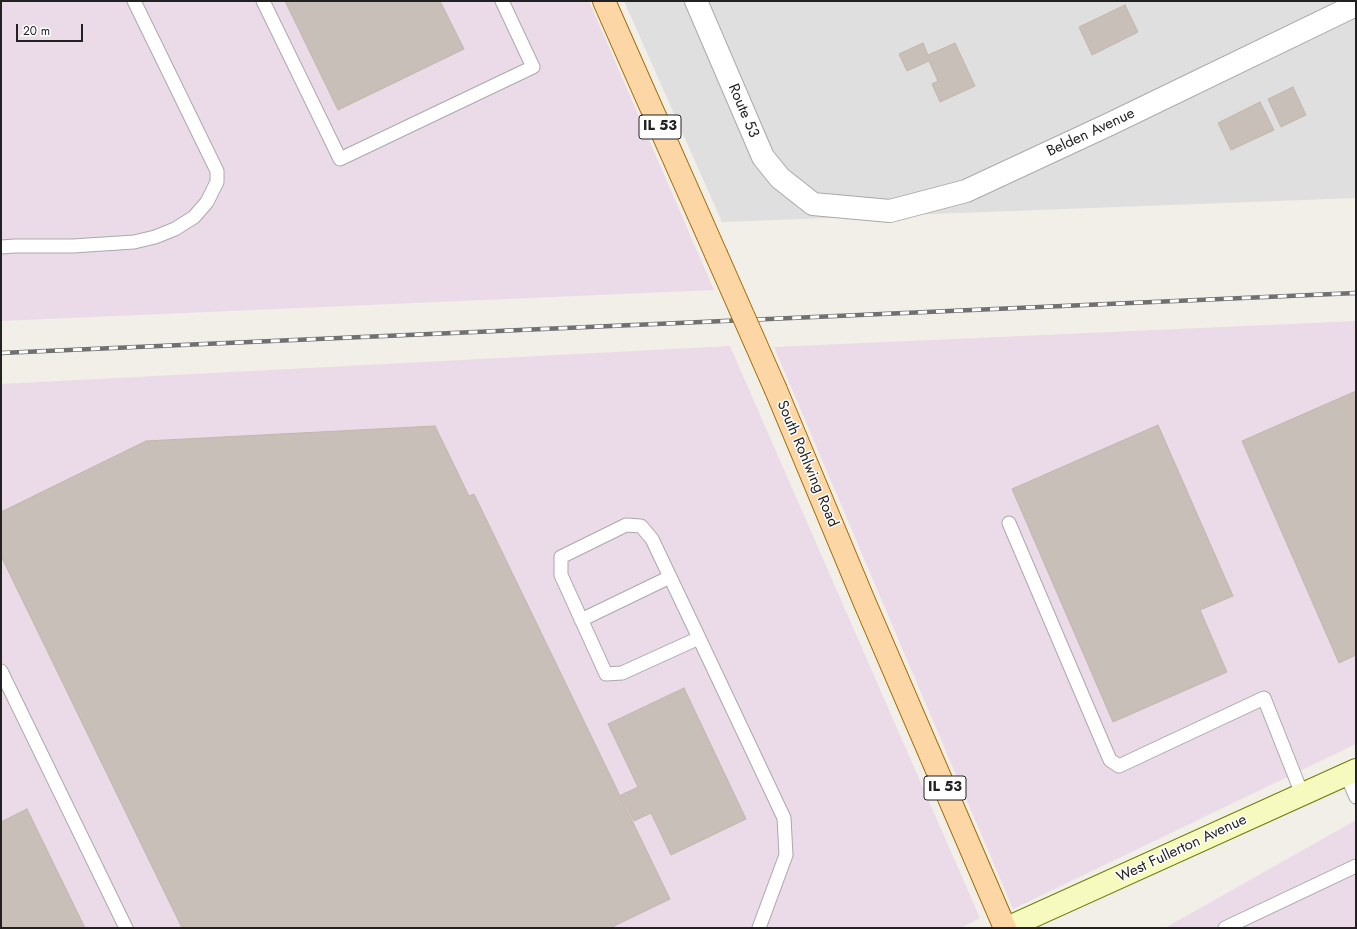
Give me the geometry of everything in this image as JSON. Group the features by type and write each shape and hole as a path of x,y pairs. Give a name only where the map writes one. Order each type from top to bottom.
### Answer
{"main road":[{"name":"South Rohlwing Road","path":"604,1 776,390 864,601 1006,928"}],"street":[{"name":"Route 53","path":"696,1 763,157 780,178 814,204"},
{"name":"Belden Avenue","path":"814,204 890,211 966,191 1356,6"},
{"name":"West Fullerton Avenue","path":"1006,928 1351,772"}],"lane":[{"path":"1,247 73,246 134,242 155,237 175,228 194,217 207,202 217,182 217,171 134,1"},
{"path":"263,1 340,159 533,67 502,1"},
{"path":"1009,523 1110,760 1119,766 1264,698 1302,794"},
{"path":"699,638 622,673 606,674 561,575 561,557 626,524 641,526 652,539 699,638 784,818 786,855 759,928"},
{"path":"581,620 670,577"},
{"path":"1,671 126,928"},
{"path":"1351,772 1356,796"},
{"path":"1225,928 1356,866"}],"shaded area":[{"path":"1,1 589,1 714,290 1,321"},
{"path":"624,1 1356,1 1356,198 722,222"},
{"path":"1356,321 1356,744 1013,909 774,347"},
{"path":"730,346 980,918 961,928 1,928 1,384"},
{"path":"1356,820 1356,928 1165,928"}],"building":[{"path":"285,1 440,1 464,49 338,110"},
{"path":"1125,5 1138,32 1092,55 1079,27"},
{"path":"923,43 928,55 955,43 975,86 940,102 932,84 938,81 929,61 907,71 899,54"},
{"path":"1293,87 1306,115 1281,127 1268,99"},
{"path":"1260,102 1274,130 1231,150 1218,123"},
{"path":"1356,391 1356,655 1339,663 1242,441"},
{"path":"1158,425 1233,596 1200,610 1227,672 1113,722 1012,489"},
{"path":"435,426 469,496 474,494 670,899 610,928 182,928 1,556 1,512 146,441"},
{"path":"684,688 746,819 671,855 651,813 634,821 621,795 638,787 608,724"},
{"path":"27,809 85,928 1,928 1,822"}],"railway":[{"path":"1,353 1356,293"}]}
